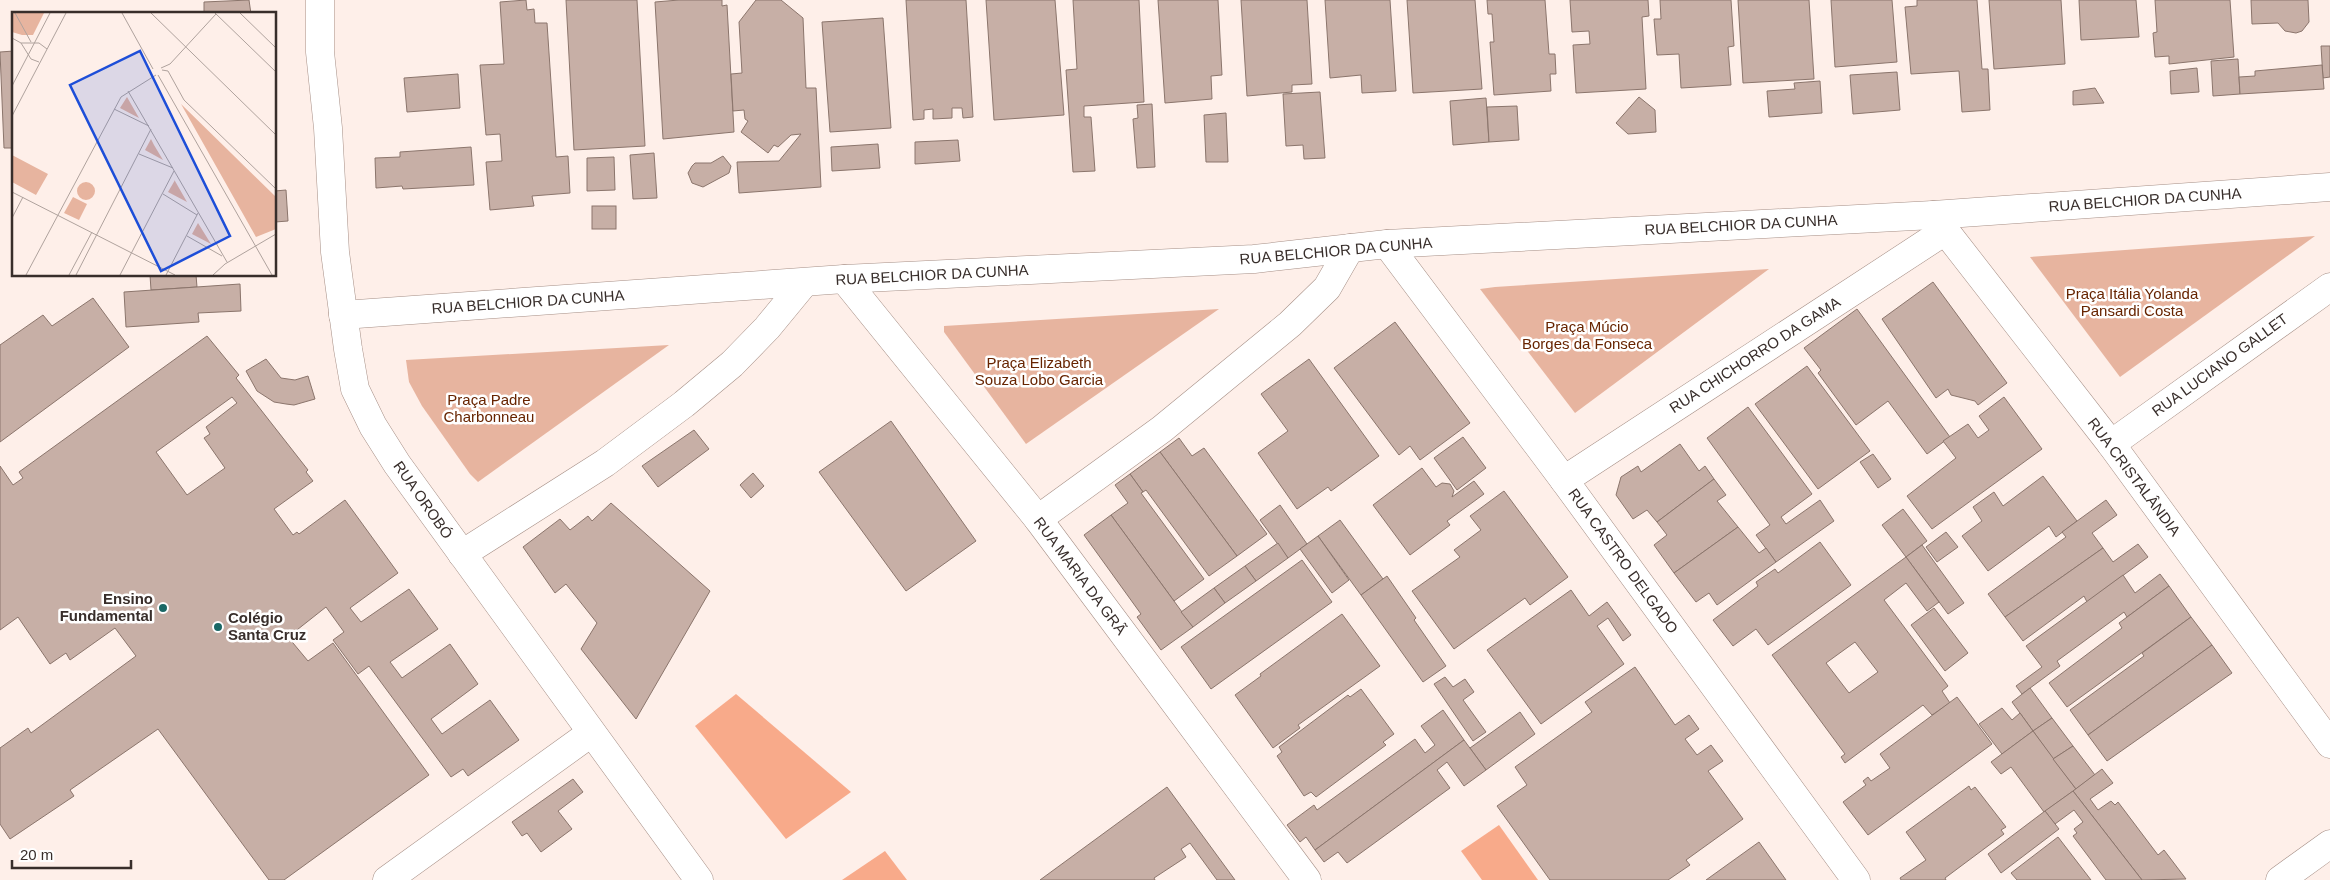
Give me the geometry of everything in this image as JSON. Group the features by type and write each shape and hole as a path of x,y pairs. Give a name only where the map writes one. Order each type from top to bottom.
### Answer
{"street":[{"name":"RUA OROBÓ","path":"301,0 320,52"},
{"name":"RUA OROBÓ","path":"320,0 320,52 328,128 335,252 343,315 356,389 373,426 397,464 699,880"},
{"name":"RUA BELCHIOR DA CUNHA","path":"343,315 844,279 1254,259 1387,244 1939,223 2330,187"},
{"name":"RUA CRISTALÂNDIA","path":"1939,223 2111,444 2330,744"},
{"name":"RUA CHICHORRO DA GAMA","path":"1564,480 1939,223"},
{"name":"RUA CASTRO DELGADO","path":"1387,244 1564,480 1856,880"},
{"path":"1038,519 1162,429 1290,324 1327,288 1350,248"},
{"name":"RUA MARIA DA GRÃ","path":"844,279 1038,519 1307,880"},
{"path":"462,554 605,463 684,404 732,364 767,328 804,282"},
{"name":"RUA LUCIANO GALLET","path":"2111,444 2330,287"},
{"path":"387,880 591,733"},
{"path":"2280,880 2330,844"}],"green space":[{"name":"Praça Itália Yolanda Pansardi Costa","path":"2315,236 2120,377 2030,257"},
{"name":"Praça Múcio Borges da Fonseca","path":"1769,269 1575,413 1480,289 1495,287"},
{"name":"Praça Elizabeth Souza Lobo Garcia","path":"1219,309 1026,444 944,332 944,326"},
{"name":"Praça Padre Charbonneau","path":"669,345 478,482 470,474 422,406 409,382 406,360"}],"shaded area":[{"path":"736,694 851,792 786,839 695,726"},
{"path":"1499,825 1538,880 1482,880 1461,851"},
{"path":"885,851 907,880 842,880"}],"building":[{"path":"249,0 251,12 204,12 204,2"},
{"path":"526,0 527,10 534,9 535,23 547,23 556,157 568,156 570,193 532,196 534,206 490,210 486,162 502,161 500,134 486,135 480,65 504,64 500,2"},
{"path":"566,0 637,0 645,146 574,150"},
{"path":"722,0 722,6 727,5 734,132 663,139 655,2"},
{"path":"756,0 781,0 803,18 806,88 816,88 821,187 739,193 737,162 779,161 801,134 791,135 778,147 774,145 768,153 741,132 748,121 745,119 744,110 733,111 731,74 742,73 739,22"},
{"path":"906,0 966,0 973,117 963,118 962,108 952,108 952,118 933,119 933,109 924,110 924,119 913,120"},
{"path":"986,0 1055,0 1064,115 994,120"},
{"path":"1073,0 1139,0 1144,102 1084,106 1084,117 1091,117 1095,171 1073,172 1066,70 1077,69"},
{"path":"1158,0 1218,0 1222,75 1211,76 1212,99 1165,103"},
{"path":"1241,0 1307,0 1312,84 1292,85 1292,92 1247,96"},
{"path":"1325,0 1390,0 1396,91 1362,93 1361,75 1330,78"},
{"path":"1407,0 1475,0 1482,89 1413,93"},
{"path":"1487,0 1545,0 1549,54 1555,54 1556,74 1550,74 1551,91 1494,95 1490,42 1494,42 1492,14 1488,14"},
{"path":"1570,0 1648,0 1649,16 1642,17 1646,89 1576,93 1573,45 1590,44 1589,31 1572,32"},
{"path":"1660,0 1731,0 1734,46 1728,47 1731,85 1681,88 1679,54 1657,55 1654,19 1661,19"},
{"path":"1738,0 1809,0 1814,79 1743,83"},
{"path":"1831,0 1892,0 1897,62 1835,67"},
{"path":"1917,0 1977,0 1982,69 1988,69 1990,110 1962,112 1959,71 1911,74 1905,7 1917,6"},
{"path":"1989,0 2061,0 2065,64 1994,69"},
{"path":"2079,0 2136,0 2139,37 2081,40"},
{"path":"2155,0 2230,0 2234,57 2169,64 2169,56 2155,57 2153,33 2157,32"},
{"path":"2251,0 2308,0 2309,22 2302,31 2296,33 2285,31 2278,23 2252,24"},
{"path":"883,18 891,128 830,132 822,22"},
{"path":"2321,46 2330,46 2330,77 2323,78"},
{"path":"12,51 12,148 4,148 0,52"},
{"path":"2238,59 2240,94 2213,96 2211,61"},
{"path":"2322,65 2324,89 2240,94 2239,77 2255,76 2255,71"},
{"path":"2197,68 2199,92 2171,94 2170,71"},
{"path":"1897,72 1900,110 1853,114 1850,75"},
{"path":"458,74 460,108 407,112 404,78"},
{"path":"1820,81 1822,113 1769,117 1767,91 1795,89 1794,83"},
{"path":"2095,88 2104,103 2073,105 2073,91"},
{"path":"1320,92 1325,158 1304,159 1303,145 1286,146 1283,94"},
{"path":"1639,97 1655,110 1656,132 1628,134 1616,123"},
{"path":"1486,98 1489,142 1453,145 1450,101"},
{"path":"1152,104 1155,167 1137,168 1133,119 1138,118 1137,105"},
{"path":"1517,106 1519,140 1489,142 1487,107"},
{"path":"1226,113 1228,162 1206,162 1204,115"},
{"path":"958,140 960,161 915,164 915,142"},
{"path":"878,144 880,168 832,171 831,147"},
{"path":"471,147 474,185 403,189 402,186 376,188 375,158 400,157 400,152"},
{"path":"654,153 657,198 633,199 630,155"},
{"path":"723,156 731,166 729,173 703,187 692,183 688,173 695,163 711,163"},
{"path":"614,157 615,190 587,191 587,158"},
{"path":"286,190 288,221 276,222 276,191"},
{"path":"592,206 616,206 616,229 592,229"},
{"path":"150,276 196,276 197,287 151,290"},
{"path":"1933,282 2007,383 1978,405 1975,401 1951,395 1948,389 1936,398 1882,319"},
{"path":"240,284 241,311 198,313 199,322 126,327 124,292"},
{"path":"93,298 129,347 0,442 0,345 43,315 52,326"},
{"path":"1857,309 1950,437 1927,454 1888,401 1856,425 1818,373 1821,370 1804,348"},
{"path":"1395,322 1470,423 1420,460 1410,446 1399,455 1334,368"},
{"name":"Ensino Fundamental","path":"207,336 239,375 236,378 308,470 306,472 313,481 274,509 293,535 297,532 299,534 345,500 398,573 350,608 361,622 409,589 438,629 390,662 402,678 450,644 478,684 431,719 442,734 490,700 519,740 468,776 463,769 451,777 369,666 358,674 333,640 344,632 326,607 288,637 308,661 333,643 429,775 284,880 269,880 158,729 70,790 74,796 10,839 0,824 0,748 28,728 31,733 136,656 115,628 70,660 66,653 50,664 18,617 0,630 0,466 13,485 23,478 19,472","holes":["232,397 237,403 206,427 210,434 204,438 225,468 187,495 156,452"]},
{"path":"266,359 281,378 295,380 308,376 315,399 294,405 286,404 274,402 257,391 246,371"},
{"path":"1309,359 1379,456 1331,491 1328,487 1297,509 1258,453 1288,431 1261,394"},
{"path":"1807,366 1870,451 1818,489 1755,404"},
{"path":"2004,397 2042,449 1932,529 1907,496 1956,458 1943,441 1968,424 1978,438 1989,430 1979,416"},
{"path":"1748,407 1812,494 1781,517 1786,524 1820,500 1834,521 1776,562 1756,535 1770,525 1707,438"},
{"path":"891,421 976,541 906,591 819,472"},
{"path":"694,430 709,449 658,487 642,466"},
{"path":"1463,437 1486,468 1457,490 1434,458"},
{"path":"1179,438 1192,456 1204,448 1267,534 1237,556 1160,452"},
{"path":"1680,444 1699,471 1705,466 1714,479 1657,522 1647,510 1633,519 1616,495 1621,477 1638,466 1641,472"},
{"path":"1160,452 1237,556 1209,576 1146,490 1143,492 1130,474"},
{"path":"1873,454 1891,479 1878,488 1860,462"},
{"path":"1422,468 1436,487 1442,483 1450,484 1454,491 1452,497 1474,481 1484,494 1447,521 1450,525 1410,555 1373,505"},
{"path":"753,473 764,486 751,498 740,485"},
{"path":"1130,474 1143,492 1141,493 1204,579 1174,601 1111,515 1128,503 1115,485"},
{"path":"2043,476 2077,521 2056,537 2049,526 1988,571 1962,536 1982,521 1973,507 1994,492 2003,506"},
{"path":"1714,479 1726,495 1717,501 1738,527 1674,573 1654,545 1667,535 1657,522"},
{"path":"1504,491 1568,577 1530,605 1525,598 1454,649 1412,591 1460,557 1454,550 1481,530 1470,516"},
{"path":"2106,500 2117,515 2092,533 2103,548 2005,617 1988,594 2066,537 2062,532"},
{"path":"611,503 710,591 636,719 581,649 597,623 566,584 555,593 523,547 560,519 570,530 588,516 592,521"},
{"path":"1280,505 1307,544 1288,558 1260,520"},
{"path":"1903,509 1927,541 1906,557 1882,525"},
{"path":"1111,515 1193,627 1161,650 1137,617 1141,614 1084,535"},
{"path":"1340,520 1383,579 1361,595 1318,536"},
{"path":"1738,527 1759,553 1766,548 1776,562 1717,605 1709,593 1696,602 1674,573"},
{"path":"1946,532 1958,547 1937,562 1926,547"},
{"path":"1318,536 1349,580 1332,593 1300,549"},
{"path":"1820,542 1851,585 1768,645 1756,629 1733,646 1713,620 1758,586 1756,582 1775,569 1778,573"},
{"path":"1278,543 1288,558 1256,581 1245,566"},
{"path":"2138,544 2148,557 2087,602 2084,596 2023,641 2005,617 2103,548 2113,562"},
{"path":"1922,545 1964,603 1948,614 1906,557"},
{"path":"1906,557 1939,602 1927,611 1906,583 1884,600 1948,686 1942,691 1950,703 1932,715 1923,705 1845,763 1841,757 1845,754 1772,655","holes":["1855,642 1878,672 1849,693 1826,663"]},
{"path":"1302,560 1332,602 1211,689 1181,647"},
{"path":"1245,566 1256,581 1225,603 1214,588"},
{"path":"2160,574 2169,586 2127,617 2124,612 2057,661 2060,666 2022,694 2016,686 2042,667 2026,646 2123,575 2135,593"},
{"path":"1387,576 1416,618 1414,620 1446,666 1423,682 1361,595"},
{"path":"2169,586 2191,617 2067,707 2049,683 2122,628 2119,623"},
{"path":"1214,588 1225,603 1193,627 1181,612"},
{"path":"1571,590 1589,616 1607,602 1631,635 1623,641 1608,618 1597,626 1624,664 1541,724 1487,650"},
{"path":"1934,608 1968,653 1945,671 1911,625"},
{"path":"1342,614 1380,666 1298,725 1300,728 1273,748 1235,695 1261,676 1260,674"},
{"path":"2191,617 2212,645 2088,735 2070,710 2144,656 2142,653"},
{"path":"2212,645 2232,673 2107,761 2088,735"},
{"path":"1635,667 1675,725 1689,715 1699,729 1685,739 1697,755 1711,745 1723,761 1708,771 1743,819 1686,860 1690,865 1668,880 1550,880 1497,806 1527,785 1515,767 1592,712 1585,702"},
{"path":"1445,677 1453,687 1465,679 1474,692 1463,700 1486,732 1473,741 1434,684"},
{"path":"2030,688 2052,718 2033,731 2012,702"},
{"path":"1361,689 1394,734 1383,742 1386,745 1316,797 1311,792 1304,796 1277,756 1282,752 1279,747 1348,695 1350,697"},
{"path":"1957,697 1992,744 1868,835 1843,802 1866,785 1863,781 1868,777 1871,781 1890,768 1880,754"},
{"path":"2002,708 2012,720 2020,713 2033,731 2002,754 1979,724"},
{"path":"1443,710 1464,740 1315,850 1306,837 1300,842 1287,825 1314,805 1317,810 1415,739 1425,753 1435,745 1421,726"},
{"path":"1520,712 1535,734 1486,770 1470,748"},
{"path":"2052,718 2073,746 2053,759 2033,731"},
{"path":"2033,731 2076,789 2044,812 2011,767 2001,774 1991,762"},
{"path":"1464,740 1486,770 1464,786 1447,762 1437,770 1450,788 1347,863 1338,852 1324,862 1315,850"},
{"path":"2073,746 2095,775 2076,789 2053,759"},
{"path":"2102,769 2113,783 2090,799 2098,810 2111,801 2115,805 2118,802 2158,855 2164,850 2186,879 2142,880 2073,791"},
{"path":"573,779 583,792 558,811 572,829 541,852 527,833 522,836 512,822"},
{"path":"1969,786 1971,790 1975,787 2006,827 2001,830 2004,834 1945,878 1946,880 1901,880 1900,878 1926,860 1906,832"},
{"path":"1167,787 1235,880 1217,880 1190,843 1181,849 1186,857 1154,878 1155,880 1040,880"},
{"path":"2073,791 2142,880 2106,880 2073,836 2077,833 2074,829 2083,822 2074,810 2055,824 2045,811"},
{"path":"2045,811 2059,829 2001,873 1988,854"},
{"path":"2058,837 2091,880 2017,880 2011,873"},
{"path":"1759,842 1786,880 1706,880"}],"place":[{"name":"Ensino Fundamental","path":"163,608"},
{"name":"Colégio Santa Cruz","path":"218,627"}]}
